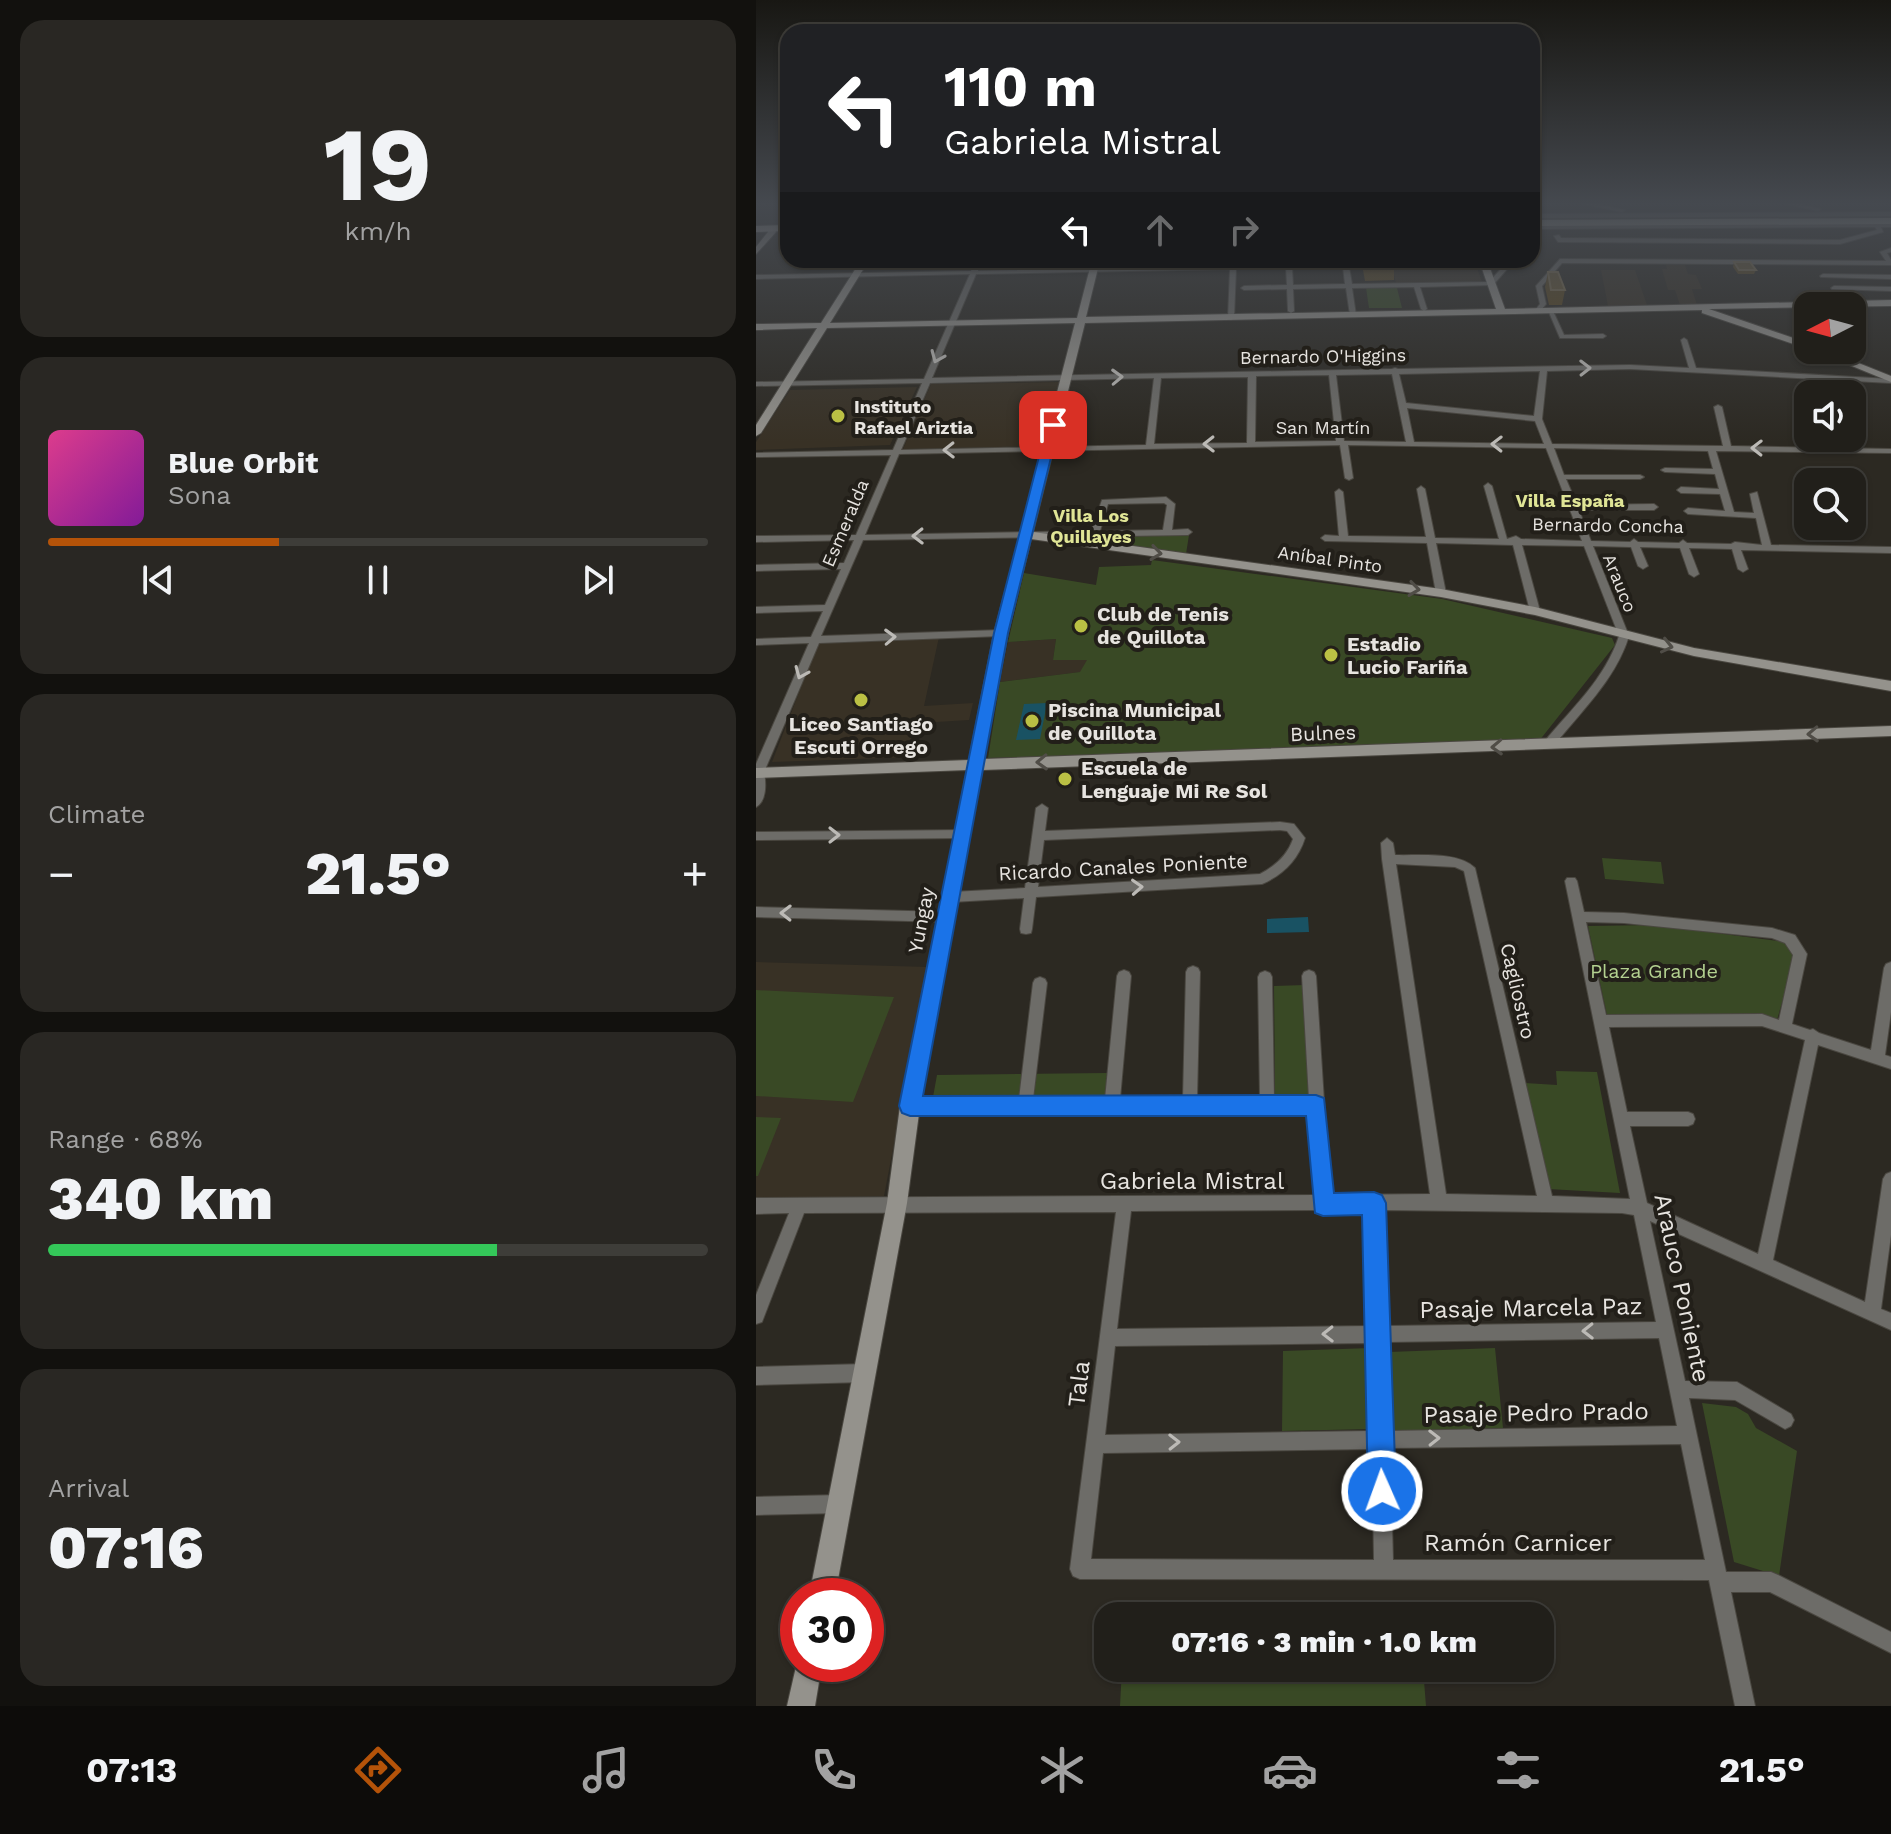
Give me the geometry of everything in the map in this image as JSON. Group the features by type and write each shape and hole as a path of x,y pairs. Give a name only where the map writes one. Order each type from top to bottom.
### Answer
{"street":[{"path":"756,433 851,283"},
{"name":"Esmeralda","path":"756,803 761,784 757,772 969,283"},
{"name":"Yungay","path":"826,1578 897,1203 910,1106 1001,633 1090,283"},
{"path":"1231,315 1232,283"},
{"path":"1290,283 1291,311"},
{"path":"1349,283 1352,313"},
{"path":"1535,310 1543,304 1539,286 1542,283"},
{"path":"1829,283 1837,292"},
{"path":"1244,288 1491,284 1501,310"},
{"path":"1416,285 1424,309"},
{"path":"1834,288 1891,289"},
{"path":"1866,303 1891,303"},
{"path":"1231,315 1291,311 1550,311 1794,305"},
{"path":"1637,309 1724,317"},
{"path":"1704,309 1794,341"},
{"path":"756,327 1501,310"},
{"path":"1550,311 1562,337 1603,336"},
{"path":"1684,340 1693,368"},
{"path":"1852,364 1891,380"},
{"name":"Bernardo O'Higgins","path":"756,384 1544,368 1693,368 1891,380"},
{"name":"Arauco","path":"1544,368 1538,419 1624,636 1621,651 1606,674 1548,745"},
{"path":"1395,370 1410,443"},
{"path":"1332,372 1349,478"},
{"path":"1251,443 1252,374"},
{"path":"1150,445 1158,376"},
{"path":"1403,405 1538,419"},
{"path":"1718,407 1727,447"},
{"name":"San Martín","path":"756,455 1251,443 1548,444 1891,451"},
{"path":"1711,447 1730,513"},
{"path":"1665,470 1719,472"},
{"path":"1561,477 1640,477"},
{"path":"1488,486 1503,539"},
{"path":"1421,489 1441,593"},
{"path":"1681,490 1724,492"},
{"path":"1339,492 1344,538"},
{"path":"1754,494 1767,546"},
{"path":"1095,532 1105,502 1170,501 1167,532"},
{"path":"1572,508 1654,507"},
{"path":"1688,511 1758,516"},
{"path":"1024,534 1188,532"},
{"name":"Aníbal Pinto","path":"756,539 1024,534 1441,593 1535,611 1624,636 1891,686"},
{"name":"Bernardo Concha","path":"1325,538 1516,539 1891,550"},
{"path":"1516,539 1535,611"},
{"path":"1634,542 1643,566"},
{"path":"1683,543 1694,574"},
{"path":"1735,545 1743,569"},
{"path":"756,568 846,566"},
{"path":"756,610 828,608"},
{"path":"756,642 1001,633"},
{"name":"Bulnes","path":"757,772 1891,731"},
{"path":"1026,929 1042,808"},
{"name":"Ricardo Canales Poniente","path":"952,897 1262,879 1277,871 1297,848 1296,830 1280,826 1038,836"},
{"path":"756,836 964,834"},
{"path":"1387,843 1439,1202"},
{"name":"Cagliostro","path":"1388,859 1456,862 1469,868 1546,1203"},
{"name":"Arauco Poniente","path":"1571,881 1745,1706"},
{"path":"756,912 948,917"},
{"path":"1579,917 1624,918 1772,933 1795,942 1800,954 1785,1025"},
{"path":"1601,1021 1762,1020 1785,1025 1884,1061 1891,968"},
{"path":"1190,1105 1193,972"},
{"path":"1112,1105 1124,976"},
{"path":"1309,976 1323,1204"},
{"path":"1265,977 1267,1105"},
{"path":"1025,1106 1040,983"},
{"path":"1764,1265 1813,1035"},
{"path":"910,1106 1316,1106"},
{"path":"1620,1119 1688,1119"},
{"path":"1872,1314 1891,1179"},
{"name":"Gabriela Mistral","path":"756,1206 1439,1202 1640,1208 1891,1322"},
{"path":"1374,1203 1384,1569"},
{"path":"757,1308 800,1205"},
{"name":"Tala","path":"1080,1569 1124,1206"},
{"name":"Pasaje Marcela Paz","path":"1109,1338 1666,1330"},
{"path":"756,1376 865,1373"},
{"path":"1679,1389 1737,1391 1785,1420"},
{"name":"Pasaje Pedro Prado","path":"1096,1444 1689,1435"},
{"path":"756,1506 840,1504"},
{"name":"Ramón Carnicer","path":"1080,1569 1384,1569 1718,1576 1771,1582 1891,1643"},
{"path":"801,1706 806,1682"}],"shaded area":[{"path":"1603,283 1639,283 1647,305 1608,306"},
{"path":"1666,283 1699,283 1702,289 1692,289 1697,305 1680,305 1675,290 1668,290"},
{"path":"1060,382 1041,446 903,449 931,384"},
{"name":"Instituto Rafael Ariztia","path":"917,387 890,445 756,450 756,442 790,390"},
{"name":"Liceo Santiago Escuti Orrego","path":"939,637 924,706 973,703 969,720 920,723 912,757 772,762 819,641"},
{"path":"1056,639 1053,660 1088,659 1081,672 1000,682 1008,642"},
{"path":"756,962 928,967 884,1196 756,1199"}],"green space":[{"path":"1366,288 1397,288 1402,308 1369,308"},
{"path":"1189,535 1186,554 1061,536"},
{"name":"Estadio Lucio Fariña","path":"1152,560 1442,599 1612,638 1615,645 1539,741 988,758 1000,682 1080,672 1087,660 1053,660 1056,639 1008,642 1024,573 1096,585 1099,567 1151,565"},
{"path":"1602,858 1661,862 1664,884 1605,879"},
{"name":"Plaza Grande","path":"1653,925 1785,942 1796,953 1777,1020 1607,1015 1588,926"},
{"path":"1305,985 1313,1094 1275,1095 1274,986"},
{"path":"756,990 894,997 853,1102 756,1096"},
{"path":"1556,1071 1597,1072 1620,1193 1548,1189 1525,1083 1557,1085"},
{"path":"1107,1073 1106,1096 933,1097 937,1075"},
{"path":"756,1117 781,1118 758,1176 756,1176"},
{"path":"1371,1348 1372,1429 1282,1431 1283,1351"},
{"path":"1495,1348 1503,1428 1392,1432 1389,1352"},
{"path":"1702,1403 1736,1407 1748,1414 1756,1428 1797,1451 1779,1576 1734,1562"},
{"path":"1121,1682 1424,1682 1426,1706 1120,1706"}],"water":[{"name":"Piscina Municipal de Quillota","path":"1047,703 1040,739 1016,740 1024,704"},
{"path":"1308,917 1309,932 1267,933 1267,919"}],"building":[{"path":"1550,283 1562,283 1565,290 1551,290"}],"place":[{"name":"Instituto Rafael Ariztia","path":"838,416"},
{"name":"Club de Tenis de Quillota","path":"1081,626"},
{"name":"Estadio Lucio Fariña","path":"1331,655"},
{"name":"Liceo Santiago Escuti Orrego","path":"861,700"},
{"name":"Piscina Municipal de Quillota","path":"1032,721"},
{"name":"Escuela de Lenguaje Mi Re Sol","path":"1065,779"}],"district":[{"name":"Villa España","path":"1570,500"},
{"name":"Villa Los Quillayes","path":"1091,525"}],"route":[{"path":"1053,425 1001,633 910,1106 1316,1106 1323,1204 1374,1203 1382,1491"}]}
